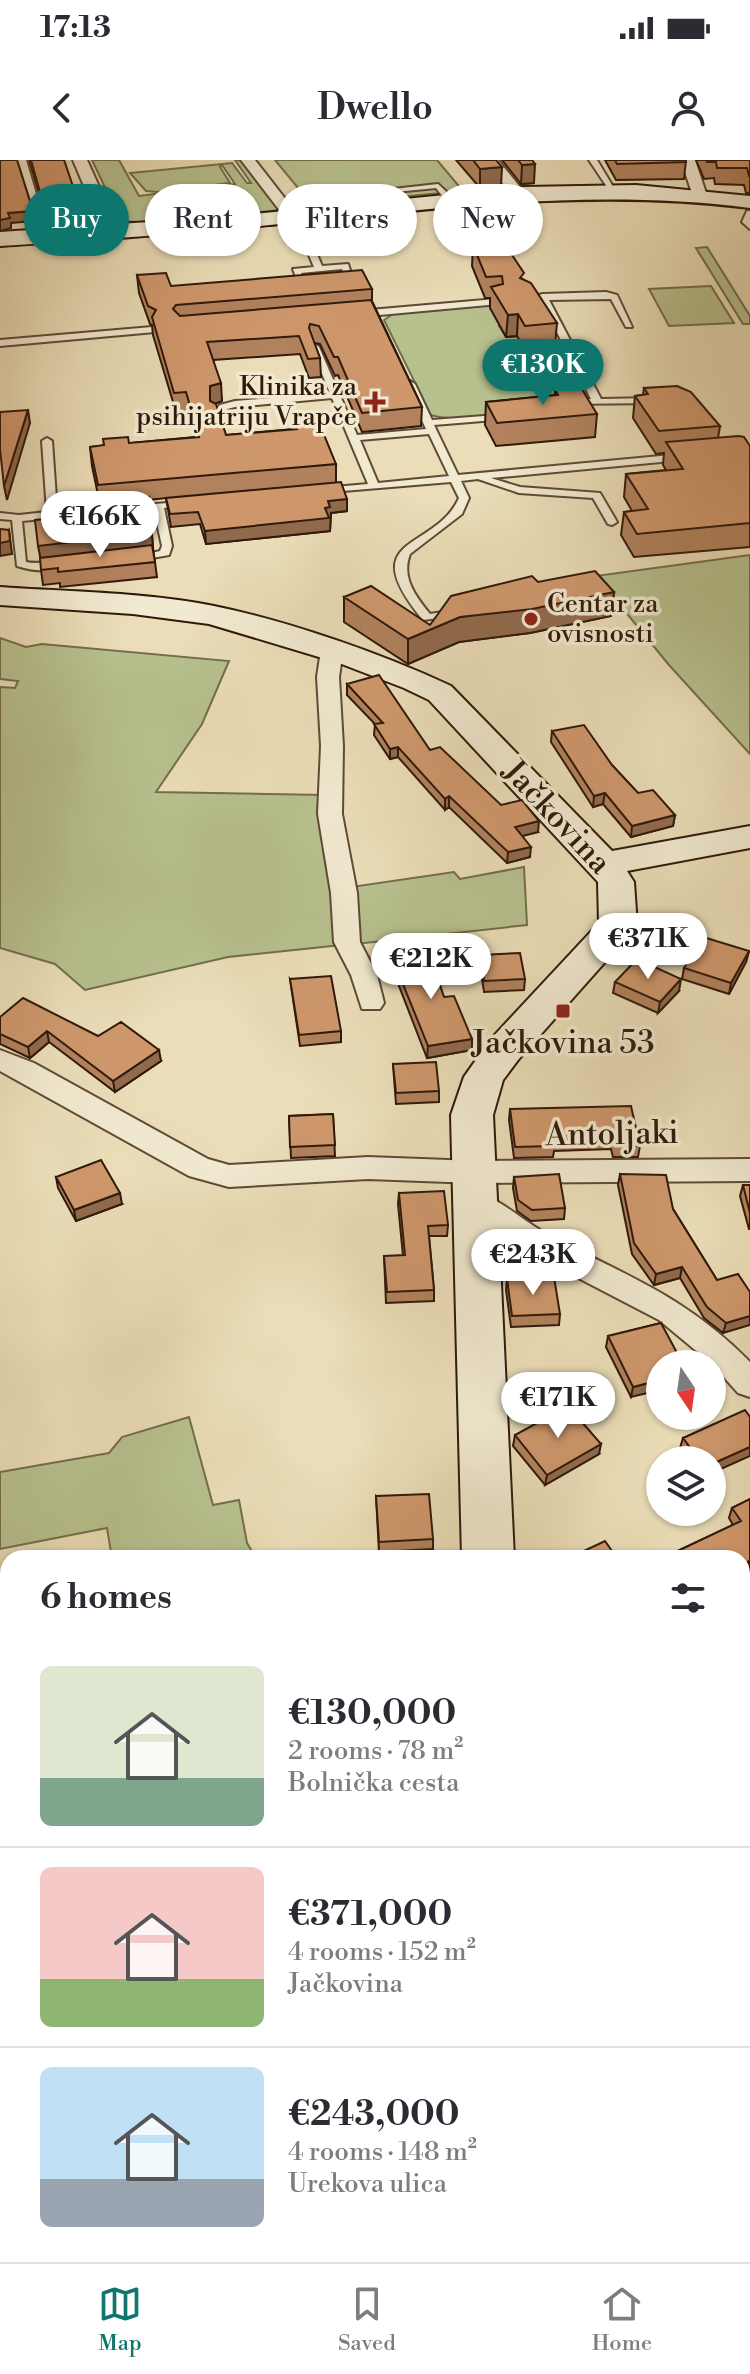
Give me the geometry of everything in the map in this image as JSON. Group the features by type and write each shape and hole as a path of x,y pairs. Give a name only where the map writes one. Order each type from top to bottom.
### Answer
{"street":[{"path":"80,160 90,184"},
{"path":"248,160 277,198"},
{"path":"491,160 510,184"},
{"path":"688,160 699,193"},
{"path":"543,191 612,188 699,193 750,202"},
{"path":"129,230 277,218"},
{"path":"0,239 24,237"},
{"name":"Jačkovina","path":"0,596 133,605 212,615 332,650 440,693 604,864 616,882 618,926 504,1050 484,1077 472,1115 488,1550"},
{"path":"332,650 328,677 332,746 330,814 344,893 347,942 364,975 371,1003"},
{"path":"604,864 750,837"},
{"name":"Antoljaki","path":"0,1060 24,1070 76,1102 199,1168 217,1173 254,1176 368,1168 476,1188 750,1170"},
{"path":"476,1188 507,1228 654,1301 683,1320 750,1384"}],"lane":[{"path":"22,160 30,184"},
{"path":"593,160 612,188"},
{"path":"750,213 746,222 750,227"},
{"path":"314,256 319,269"},
{"path":"345,266 351,280 302,284 296,271 319,269 345,266"},
{"path":"526,299 596,294 614,297 629,325"},
{"path":"543,297 597,401"},
{"path":"352,315 379,317 496,302"},
{"path":"0,343 152,330"},
{"path":"315,347 374,486"},
{"path":"405,373 457,479 464,505 405,552 401,573 407,590 427,618 468,610"},
{"path":"219,419 223,407 235,404 336,395"},
{"path":"557,404 665,402"},
{"path":"354,438 519,413"},
{"path":"47,441 52,515"},
{"path":"317,491 701,456"},
{"path":"478,477 519,490 596,495 612,522"},
{"path":"0,516 17,518 202,502"},
{"path":"128,559 165,553 167,546 158,506"},
{"path":"17,518 21,564 36,568 67,565"}],"green space":[{"path":"92,160 119,160 139,196 145,195 145,222 129,222 129,184 103,184"},
{"path":"235,160 243,160 261,184 235,184 222,165 220,167 230,183 145,184 145,190 130,173 232,163 247,183 251,183"},
{"path":"275,160 437,160 457,184 433,184 433,194 417,195 417,184 295,184"},
{"path":"261,184 277,206 277,210 261,212"},
{"path":"707,247 750,316 750,324 743,324 696,248"},
{"path":"711,286 734,323 669,326 649,289"},
{"path":"497,304 509,325 499,326 506,337 517,336 524,348 555,345 582,381 583,392 553,403 485,416 463,418 431,415 384,320 396,312"},
{"path":"750,555 750,754 669,665 596,576"},
{"path":"0,638 26,647 42,644 229,661 202,724 156,792 325,795 341,945 228,957 85,990 55,964 0,948 0,687 15,688 18,681 0,679"},
{"path":"524,867 527,925 356,944 351,887 454,872 460,879"},
{"path":"189,1417 213,1505 239,1500 247,1543 251,1550 111,1550 107,1528 0,1549 0,1472 109,1453 122,1437"}],"building":[{"path":"0,160 17,160 25,184 24,212 8,213 10,218 0,220"},
{"path":"31,160 64,160 72,184 38,184"},
{"path":"473,160 496,160 502,167 480,169"},
{"path":"518,160 532,160 535,164 522,165"},
{"path":"615,160 686,160 686,162 617,164"},
{"path":"706,160 750,160 750,176 747,168 717,168 716,162"},
{"path":"477,256 513,256 524,273 520,278 531,283 557,323 525,326 518,314 508,315 491,287 503,284 502,276 486,277"},
{"path":"362,270 372,289 176,305 173,309 180,316 371,300 422,407 362,413 338,357 334,357 319,326 310,324 309,328 320,358 308,359 299,336 207,342 221,383 210,386 210,401 216,404 226,435 297,429 294,422 318,420 336,464 98,485 90,447 104,445 103,439 128,437 129,443 199,437 186,392 174,393 152,317 156,310 148,306 137,275 166,273 171,286"},
{"path":"580,386 597,414 497,423 486,402 558,395 555,390"},
{"path":"677,386 691,392 720,426 659,431 635,396 648,394 644,388"},
{"path":"28,410 4,486 0,412"},
{"path":"744,437 750,446 750,523 637,534 624,512 648,509 626,474 683,469 666,442"},
{"path":"341,482 347,499 328,501 330,507 325,508 329,518 205,531 198,512 170,514 166,498"},
{"path":"149,497 151,533 38,546 35,520 103,514 101,502"},
{"path":"0,529 9,530 10,541 0,543"},
{"path":"152,545 155,562 58,572 58,568 41,570 40,558"},
{"path":"595,571 614,592 532,609 460,617 408,639 344,597 371,586 430,625 451,596 532,576 538,582"},
{"path":"379,675 430,750 440,747 501,805 522,800 539,821 515,827 531,847 508,852 449,796 445,799 398,747 390,749 374,724 383,723 347,684"},
{"path":"584,725 612,765 638,793 653,790 675,815 632,826 605,793 594,796 552,731"},
{"path":"703,937 749,951 731,983 684,968"},
{"path":"429,952 444,997 454,996 472,1039 428,1046 392,957"},
{"path":"520,953 525,979 484,981 481,955"},
{"path":"637,959 681,979 660,1002 615,982"},
{"path":"331,976 341,1031 299,1035 290,979"},
{"path":"23,998 98,1036 121,1022 159,1050 113,1081 47,1031 28,1047 0,1034 0,1017"},
{"path":"436,1062 439,1091 396,1093 393,1064"},
{"path":"631,1106 640,1146 615,1146 613,1137 553,1140 554,1146 515,1147 510,1109"},
{"path":"333,1114 335,1145 290,1147 289,1116"},
{"path":"101,1160 120,1193 74,1210 56,1177"},
{"path":"559,1174 565,1208 532,1210 518,1200 514,1177"},
{"path":"620,1174 666,1175 673,1209 717,1280 738,1274 750,1292 750,1316 726,1323 707,1307 682,1267 656,1274 634,1243"},
{"path":"743,1185 750,1185 750,1213"},
{"path":"444,1191 448,1225 428,1226 434,1290 387,1292 384,1256 405,1255 399,1193"},
{"path":"554,1277 560,1314 512,1316 507,1279"},
{"path":"661,1323 675,1350 646,1350 646,1384 633,1387 608,1336"},
{"path":"568,1406 601,1444 547,1475 515,1435"},
{"path":"745,1410 750,1417 750,1447 726,1458 726,1446 689,1446 683,1438 701,1430 726,1430 726,1419"},
{"path":"429,1494 433,1539 379,1542 376,1496"},
{"path":"750,1499 750,1550 680,1550 741,1521 732,1508"},
{"path":"605,1541 611,1550 586,1550"}],"place":[{"name":"Klinika za psihijatriju Vrapče","path":"375,402"},
{"name":"Centar za ovisnosti","path":"531,619"},
{"name":"Jačkovina 53","path":"563,1011"}]}
